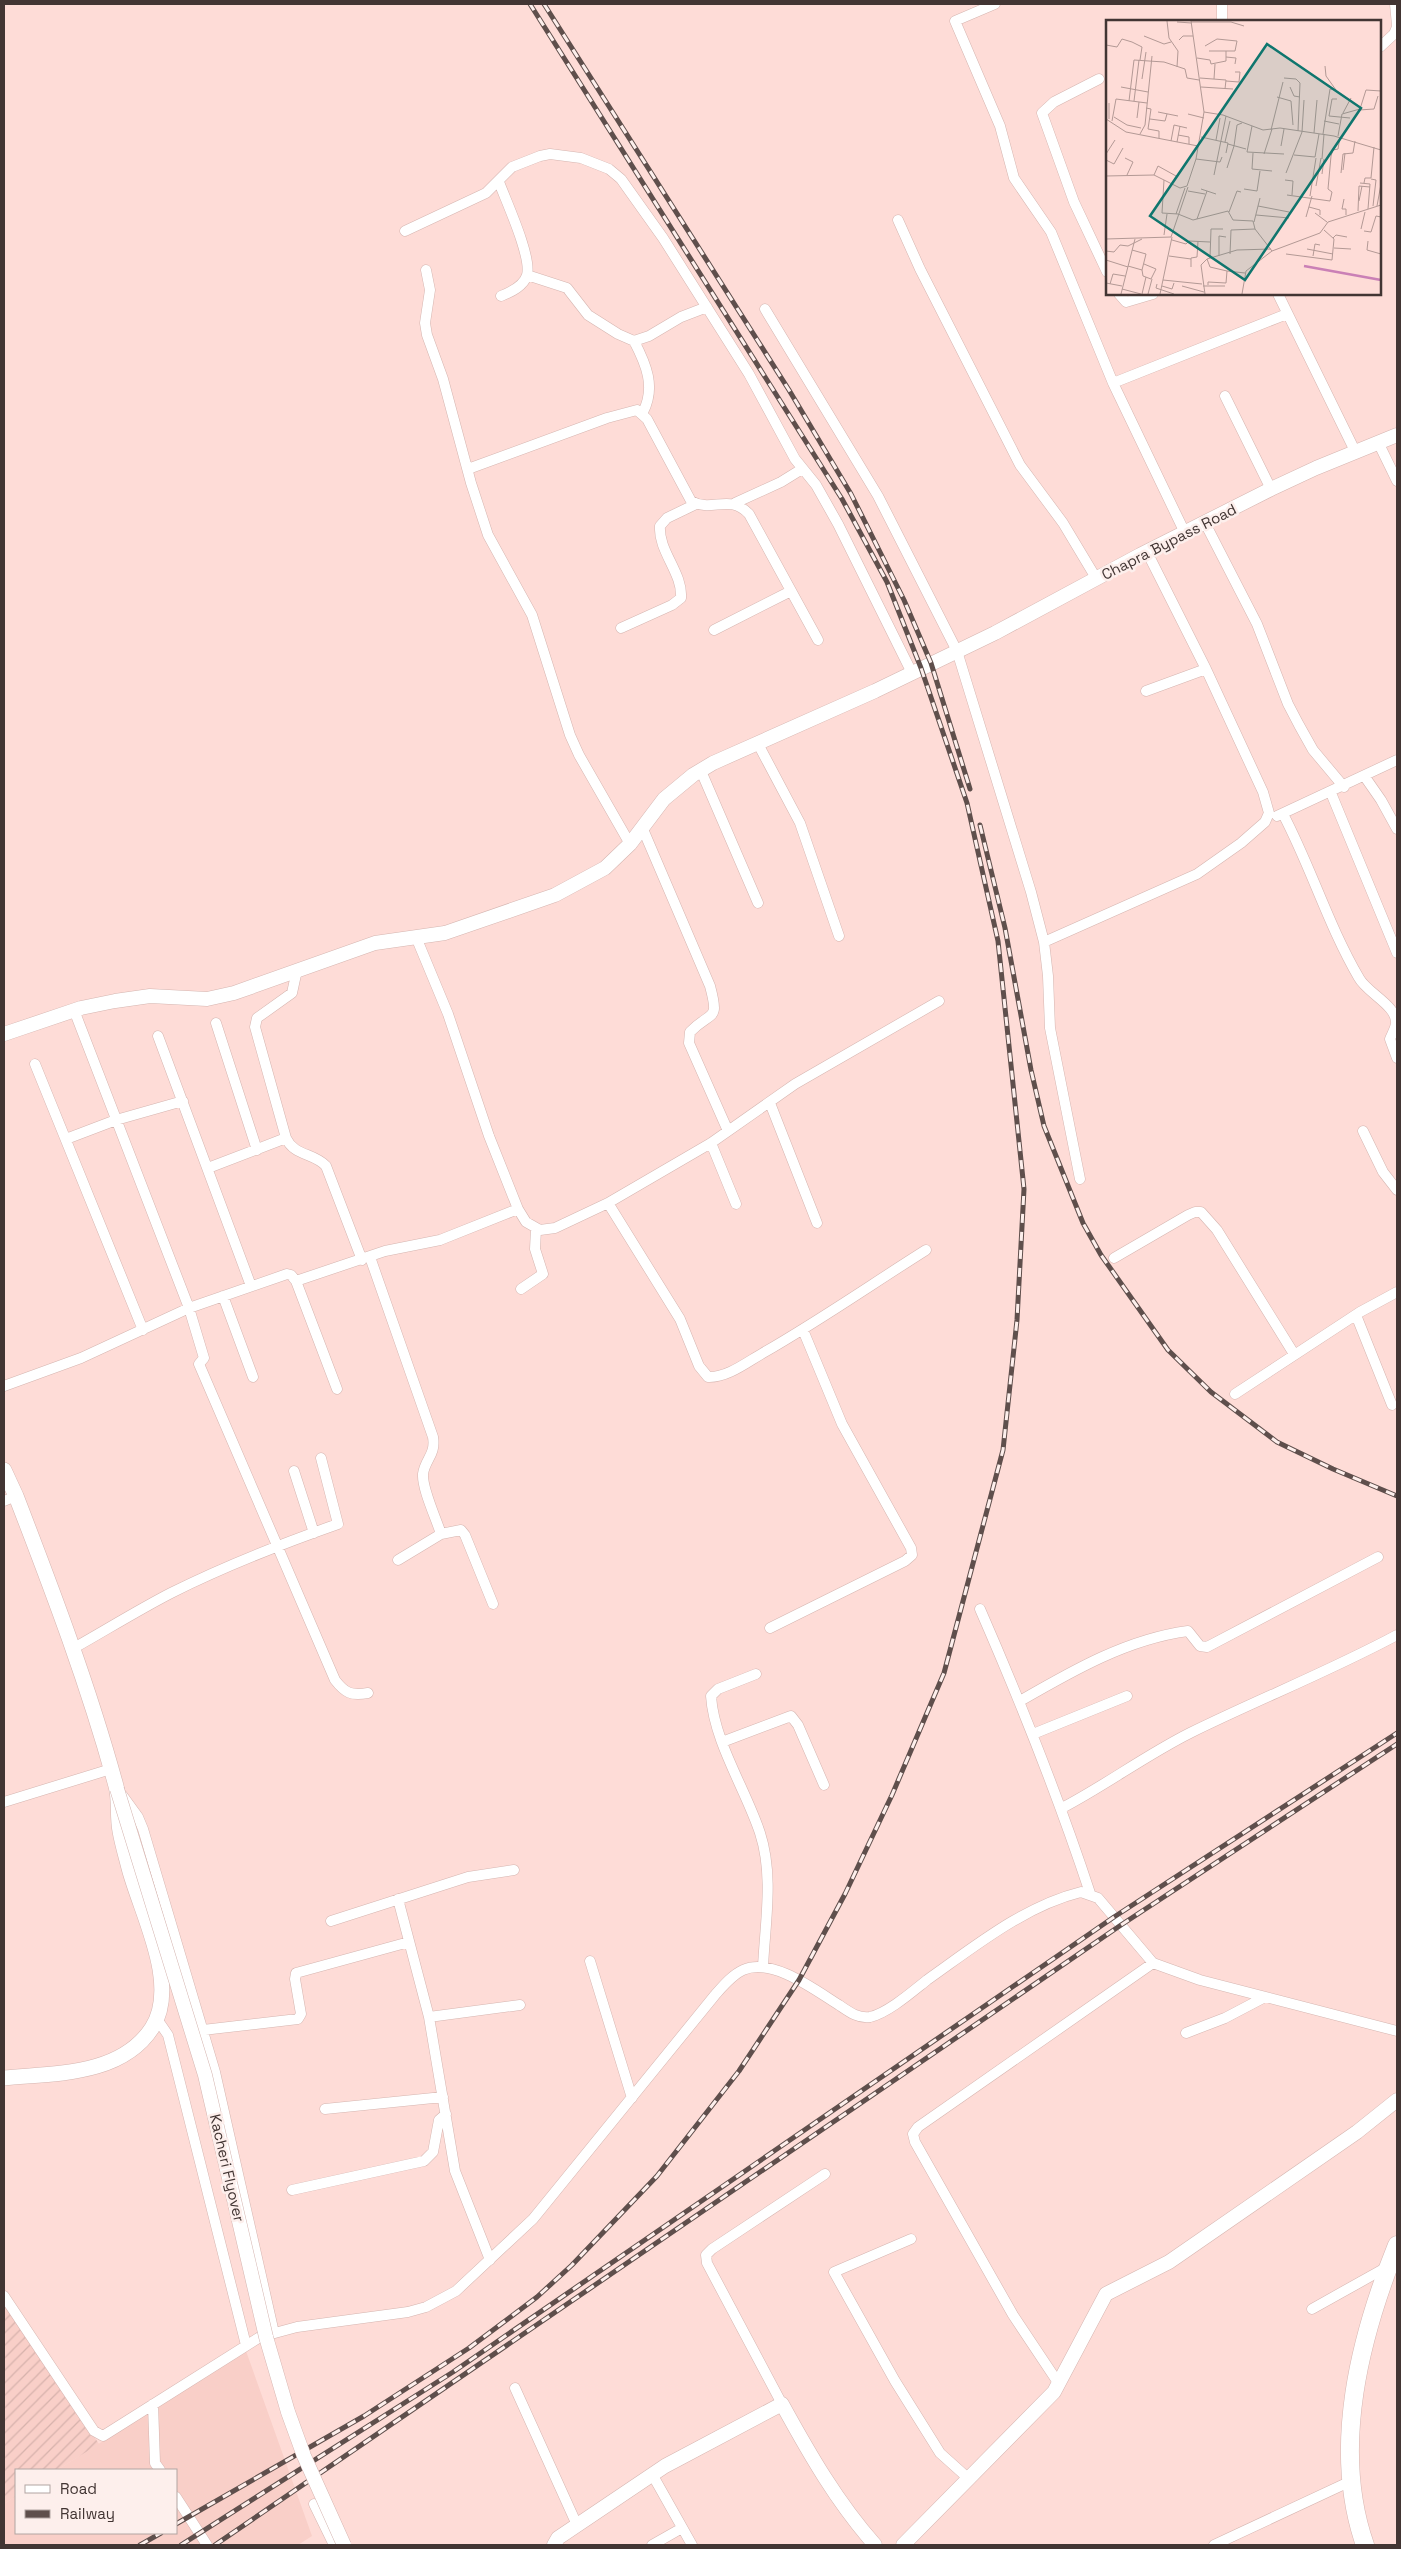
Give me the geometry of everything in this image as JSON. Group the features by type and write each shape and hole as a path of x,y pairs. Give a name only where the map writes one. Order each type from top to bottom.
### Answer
{"highway":[{"path":"1365,2545 1351,2481 1349,2443 1362,2348 1397,2245"}],"main road":[{"path":"4,1470 10,1499 74,1648 94,1705 117,1789 120,1830 158,1960 163,1988 162,2007 157,2019 149,2032 132,2049 105,2064 84,2069 4,2078"}],"street":[{"path":"995,4 955,21 1000,126 1014,178 1051,232 1113,383 1185,533"},
{"path":"1222,4 1222,20"},
{"path":"1381,45 1396,30 1395,4"},
{"path":"1099,79 1054,102 1042,113 1074,202 1106,270"},
{"path":"406,231 486,193 512,167 540,156 550,154 581,158 609,169 620,179 641,205 708,307 749,374 802,469 816,485 838,524 912,673"},
{"path":"499,182 519,232 528,267 527,275 515,290 501,296"},
{"path":"898,220 924,277 1020,465 1066,528 1096,578"},
{"path":"426,270 430,290 425,324 427,335 443,378 468,469 493,547 515,580 532,615 570,735 579,755 630,844"},
{"path":"527,275 567,288 588,314 618,334 634,341 645,363 649,384 647,404 643,412"},
{"path":"1120,295 1126,302 1150,295"},
{"path":"1278,295 1354,451"},
{"path":"634,341 649,336 681,318 708,307"},
{"path":"765,309 861,466 950,654 1031,892 1044,942 1048,976 1050,1028 1080,1179"},
{"path":"1113,383 1288,314"},
{"path":"1225,396 1271,489"},
{"path":"468,469 631,410 643,412"},
{"path":"643,412 687,497 696,504"},
{"name":"Chapra Bypass Road","path":"4,1034 74,1010 115,1001 150,996 207,999 234,993 375,943 445,933 555,895 605,868 630,844 664,799 701,770 757,742 912,673 1022,620 1096,578 1271,489 1354,451 1397,435"},
{"path":"1378,442 1397,481"},
{"path":"734,503 782,482 802,469"},
{"path":"621,628 672,605 680,598 680,588 660,538 660,526 668,518 696,504 734,503 742,506 749,514 818,640"},
{"path":"1205,523 1261,632 1292,711 1313,750 1344,787"},
{"path":"1147,552 1206,669 1263,792 1269,813 1265,822"},
{"path":"714,630 791,591"},
{"path":"1146,691 1206,669"},
{"path":"757,742 800,823 839,936"},
{"path":"1044,942 1197,874 1219,860 1265,822 1344,787 1397,760"},
{"path":"701,770 758,903"},
{"path":"1365,777 1381,800 1397,829"},
{"path":"1331,792 1397,953"},
{"path":"1283,814 1304,855 1325,909 1359,978 1365,988 1388,1005 1394,1015 1396,1026 1390,1039 1397,1058"},
{"path":"642,827 710,986 715,1011 712,1016 690,1032 690,1043 728,1131"},
{"path":"416,937 448,1014 489,1136 518,1209 526,1222 536,1229 555,1228 608,1203 711,1143 795,1084 939,1001"},
{"path":"297,970 292,994 260,1015 256,1022 286,1138 295,1151 320,1160 326,1166 366,1258 433,1437 434,1448 423,1473 442,1534"},
{"path":"74,1010 189,1308 204,1358 199,1364 277,1546 335,1680 347,1693 354,1695 368,1694"},
{"path":"216,1023 257,1150"},
{"path":"158,1036 251,1286"},
{"path":"35,1064 143,1330"},
{"path":"66,1139 116,1120 183,1101"},
{"path":"770,1103 817,1223"},
{"path":"1363,1131 1383,1172 1397,1190"},
{"path":"208,1168 286,1138"},
{"path":"711,1143 736,1204"},
{"path":"608,1203 680,1318 699,1366 708,1377 714,1377 736,1368 803,1330 926,1250"},
{"path":"296,1281 397,1248 440,1240 518,1209"},
{"path":"1114,1258 1188,1215 1194,1212 1201,1212 1208,1218 1227,1246 1294,1354"},
{"path":"521,1289 543,1274 535,1249 536,1229"},
{"path":"4,1386 81,1358 189,1308 287,1274 292,1275 296,1281 337,1390"},
{"path":"1235,1394 1294,1354 1397,1292"},
{"path":"223,1296 253,1377"},
{"path":"1356,1315 1392,1405"},
{"path":"770,1628 905,1562 912,1555 911,1548 842,1424 803,1330"},
{"path":"74,1648 170,1594 277,1546 338,1524 321,1458"},
{"path":"294,1472 314,1533"},
{"path":"398,1560 442,1534 458,1530 463,1532 493,1604"},
{"path":"1020,1701 1088,1663 1128,1646 1188,1631 1203,1647 1208,1647 1378,1557"},
{"path":"980,1609 1034,1734 1062,1808 1090,1893 1106,1907 1154,1963 1200,1980 1397,2031"},
{"path":"1062,1808 1099,1789 1156,1752 1190,1733 1313,1677 1397,1635"},
{"path":"756,1674 712,1693 712,1700 722,1742 761,1835 767,1865 768,1888 763,1966"},
{"path":"1034,1734 1127,1696"},
{"path":"722,1742 791,1716 798,1725 824,1785"},
{"path":"4,1802 111,1769"},
{"path":"117,1789 134,1812 143,1829 203,2030 222,2100 274,2333"},
{"name":"Kacheri Flyover","path":"117,1789 205,2075 266,2338 288,2412 304,2456 344,2545"},
{"path":"330,1921 468,1877 514,1870"},
{"path":"4,2296 97,2434 100,2436 106,2434 246,2345 274,2333 297,2327 408,2312 426,2307 456,2291 533,2218 728,1981 741,1971 763,1966 799,1980 854,2014 870,2017 898,2001 986,1939 1044,1906 1067,1895 1081,1892 1090,1893"},
{"path":"398,1899 429,2018 455,2171 490,2260"},
{"path":"203,2030 298,2019 301,2014 295,1978 296,1973 409,1942"},
{"path":"590,1961 632,2098"},
{"path":"1059,2384 1014,2315 915,2142 914,2134 918,2127 1154,1963"},
{"path":"1186,2033 1225,2018 1265,1997"},
{"path":"429,2018 520,2005"},
{"path":"157,2019 168,2035 246,2345"},
{"path":"325,2109 443,2097"},
{"path":"903,2545 1054,2392 1106,2294 1169,2262 1358,2132 1397,2100"},
{"path":"292,2190 424,2161 433,2152 439,2120 446,2114"},
{"path":"825,2174 712,2249 706,2256 707,2263 782,2404 832,2492 875,2545"},
{"path":"911,2239 834,2272 895,2382 940,2453 969,2479"},
{"path":"1312,2309 1388,2267"},
{"path":"515,2388 577,2525"},
{"path":"153,2404 155,2463 159,2469"},
{"path":"554,2545 558,2538 652,2474 782,2404"},
{"path":"652,2474 692,2545"},
{"path":"1214,2545 1351,2481"},
{"path":"178,2500 207,2545"},
{"path":"314,2504 334,2545"},
{"path":"652,2545 682,2528"}],"shaded area":[{"path":"4,2298 99,2444 59,2469 15,2469 15,2497 4,2504"},
{"path":"246,2351 312,2536 298,2545 4,2545 4,2504 15,2497 15,2534 178,2534 178,2469 59,2469"}],"railway":[{"path":"178,2523 364,2416 469,2348 537,2297 572,2265 657,2176 739,2071 799,1980 845,1894 892,1795 944,1673 1003,1450 1017,1320 1024,1189 998,941 967,803 921,668 887,582 842,499 530,4"},
{"path":"544,4 789,390 851,494 904,600 931,663 970,789"},
{"path":"980,825 1005,928 1031,1070 1044,1126 1083,1223 1101,1255 1168,1350 1211,1392 1277,1442 1333,1469 1397,1496"},
{"path":"181,2545 453,2372 1114,1917 1397,1733"},
{"path":"215,2545 1121,1925 1397,1744"},
{"path":"140,2545 159,2534"}]}
